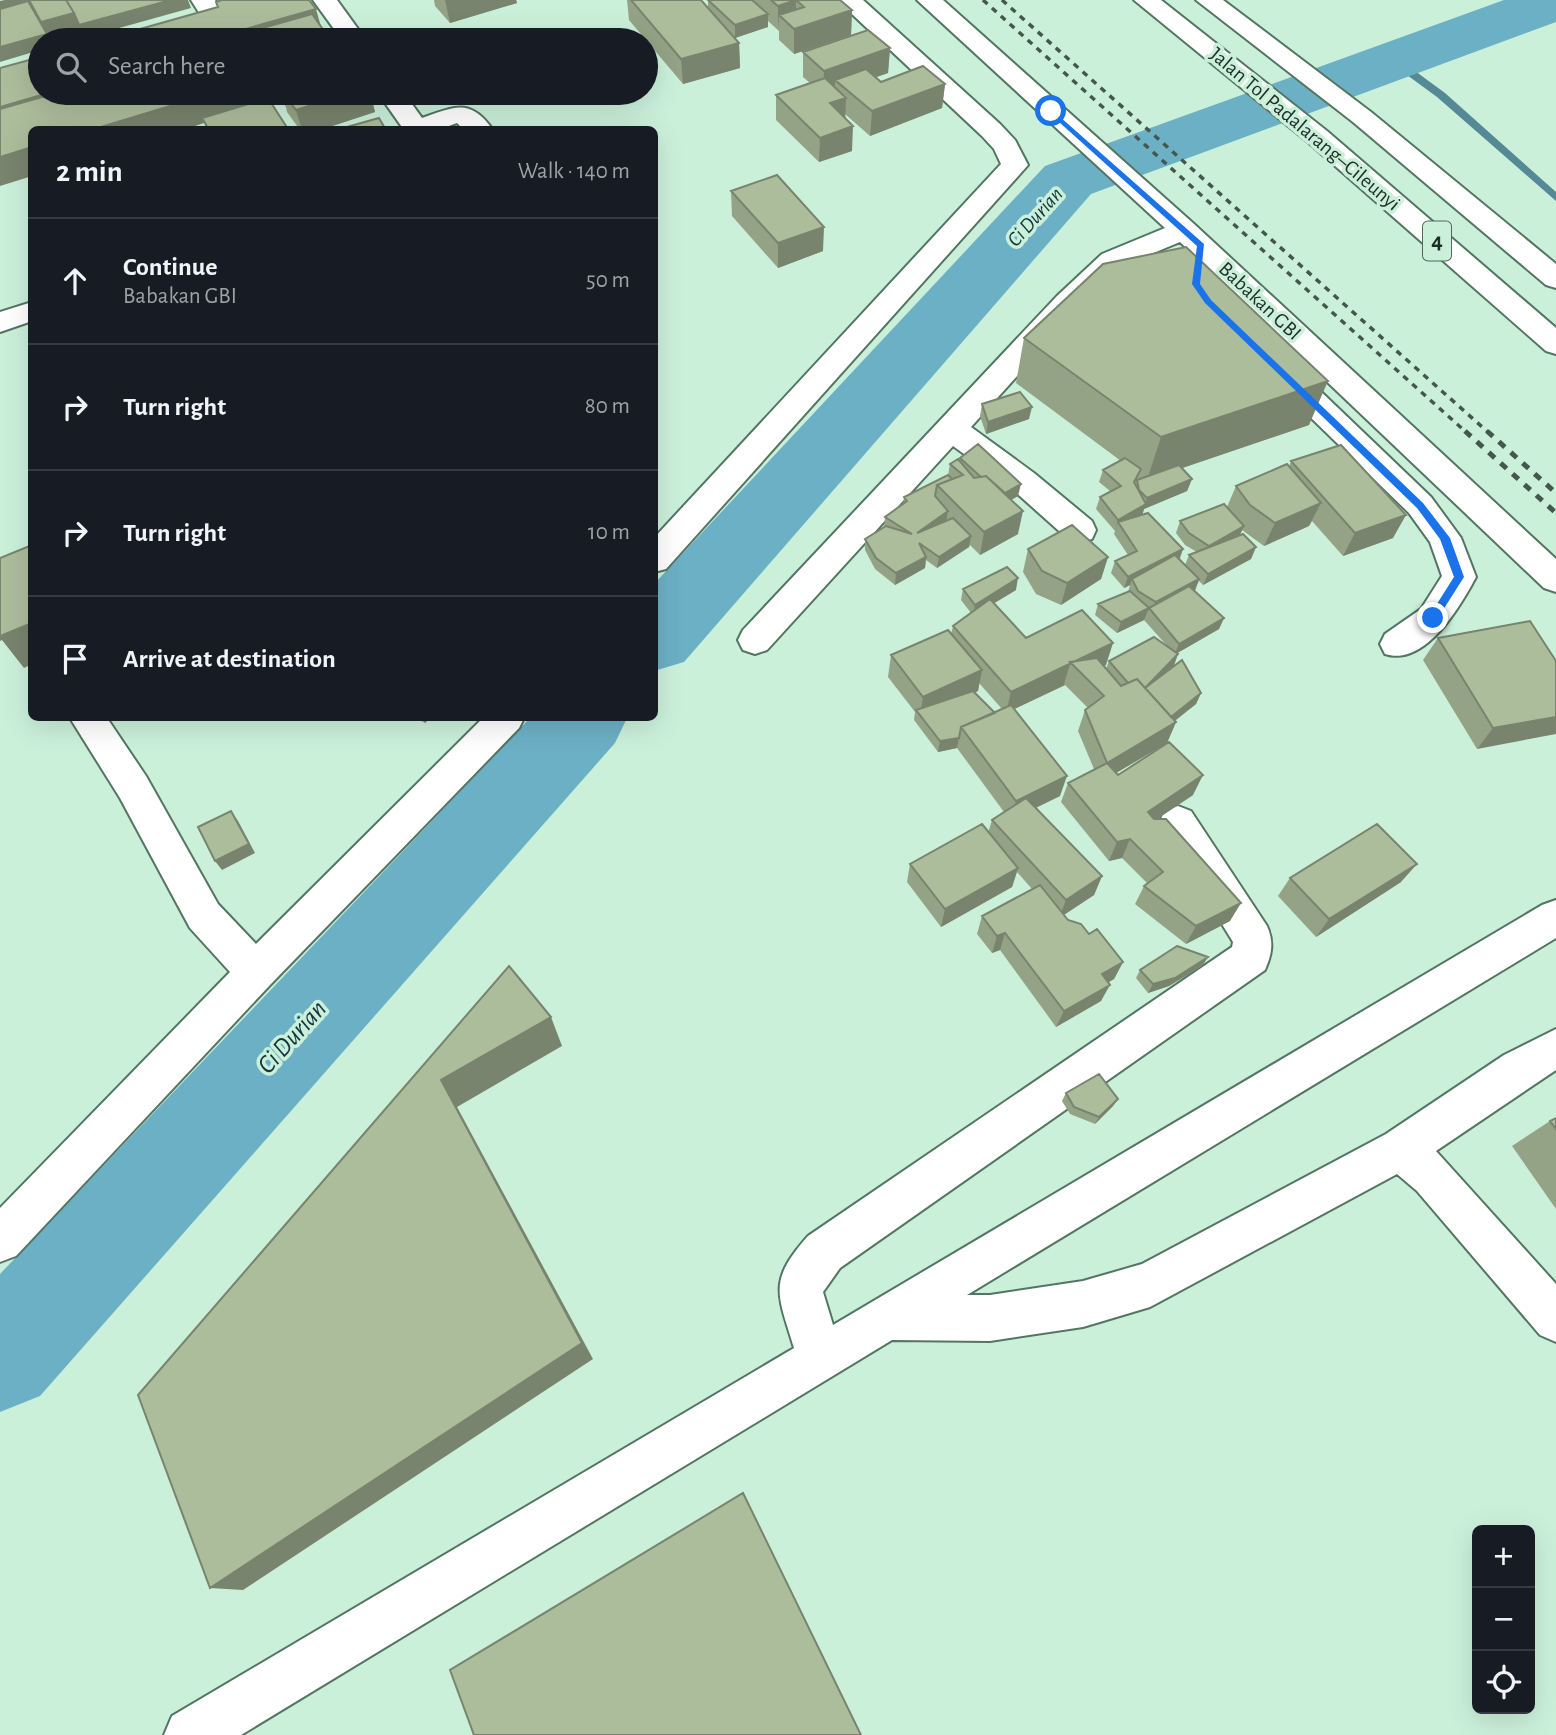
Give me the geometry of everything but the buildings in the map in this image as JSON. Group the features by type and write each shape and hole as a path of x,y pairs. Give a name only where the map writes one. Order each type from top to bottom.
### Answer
{"main road":[{"path":"204,0 205,25 243,15"},
{"path":"325,0 345,28"},
{"path":"658,556 1015,165 1006,146 991,130 849,0"},
{"name":"Babakan GBI","path":"929,0 1157,209 1193,238 1556,579"},
{"name":"Jalan Tol Padalarang–Cileunyi","path":"1146,0 1318,137 1556,344"},
{"name":"Jalan Tol Padalarang–Cileunyi","path":"1208,0 1362,117 1556,279"},
{"path":"400,105 415,126"},
{"path":"425,126 465,112"},
{"path":"755,639 1067,303 1112,260 1193,238 1196,284"},
{"path":"0,321 28,312"},
{"path":"1258,349 1420,505 1445,538 1459,577 1433,618 1397,644"},
{"path":"951,428 1023,481 1080,530"},
{"path":"90,721 132,787 204,916 256,972"},
{"path":"0,1240 256,972 503,721"},
{"path":"820,1358 800,1292 804,1275 824,1252 1251,957 1253,939 1178,822"},
{"path":"191,1735 1556,917"},
{"path":"889,1317 990,1318 1050,1310 1118,1295 1150,1284 1401,1149 1519,1069 1556,1048"},
{"path":"1401,1149 1432,1176 1556,1319"}],"waterway":[{"name":"Ci Durian","path":"658,635 1068,180 1396,62 1511,16 1556,4"},
{"path":"1396,62 1441,95 1556,198"},
{"name":"Ci Durian","path":"0,1356 581,721"}],"railway":[{"path":"983,0 1467,433"},
{"path":"1002,0 1489,433"},
{"path":"1465,431 1556,513"},
{"path":"1487,431 1556,493"}],"route":[{"path":"1051,111 1201,246 1196,284 1208,302 1420,505 1445,538 1459,577 1433,618"}]}
